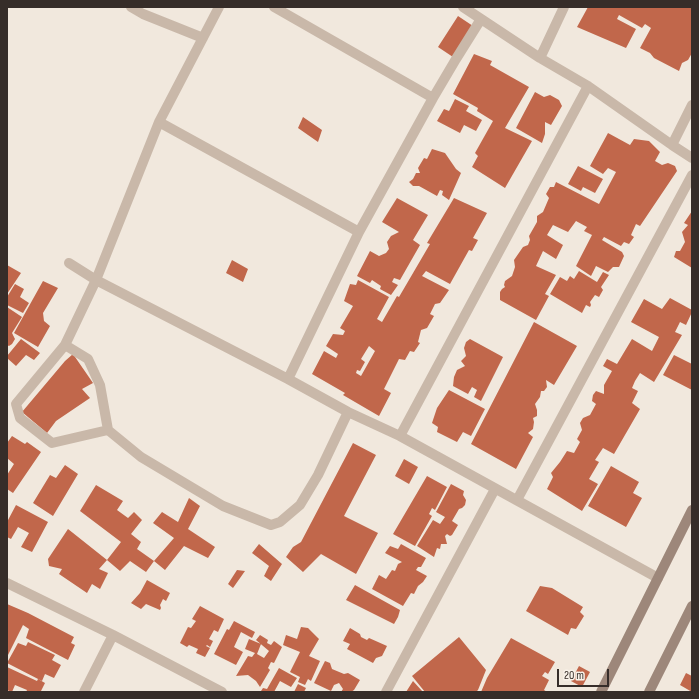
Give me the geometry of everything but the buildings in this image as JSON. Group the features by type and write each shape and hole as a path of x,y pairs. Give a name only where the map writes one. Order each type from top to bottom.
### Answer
{"main road":[{"path":"601,692 692,510"},
{"path":"649,692 692,606"}],"street":[{"path":"131,7 143,14 203,38"},
{"path":"108,430 52,443 20,418 16,404 65,345 96,280 159,122 219,7"},
{"path":"274,7 433,98"},
{"path":"463,7 540,58 588,86 692,158"},
{"path":"540,58 564,7"},
{"path":"288,379 359,232 433,98 481,19"},
{"path":"400,436 588,86"},
{"path":"672,145 692,105"},
{"path":"159,122 359,232"},
{"path":"517,500 692,175"},
{"path":"69,263 96,280 288,379 348,412 400,436 658,578"},
{"path":"65,345 88,359 100,385 108,430 141,457 223,506 271,525 280,522 300,504 318,475 348,412"},
{"path":"386,692 495,488"},
{"path":"7,583 113,635 222,692"},
{"path":"84,692 113,635"}]}
